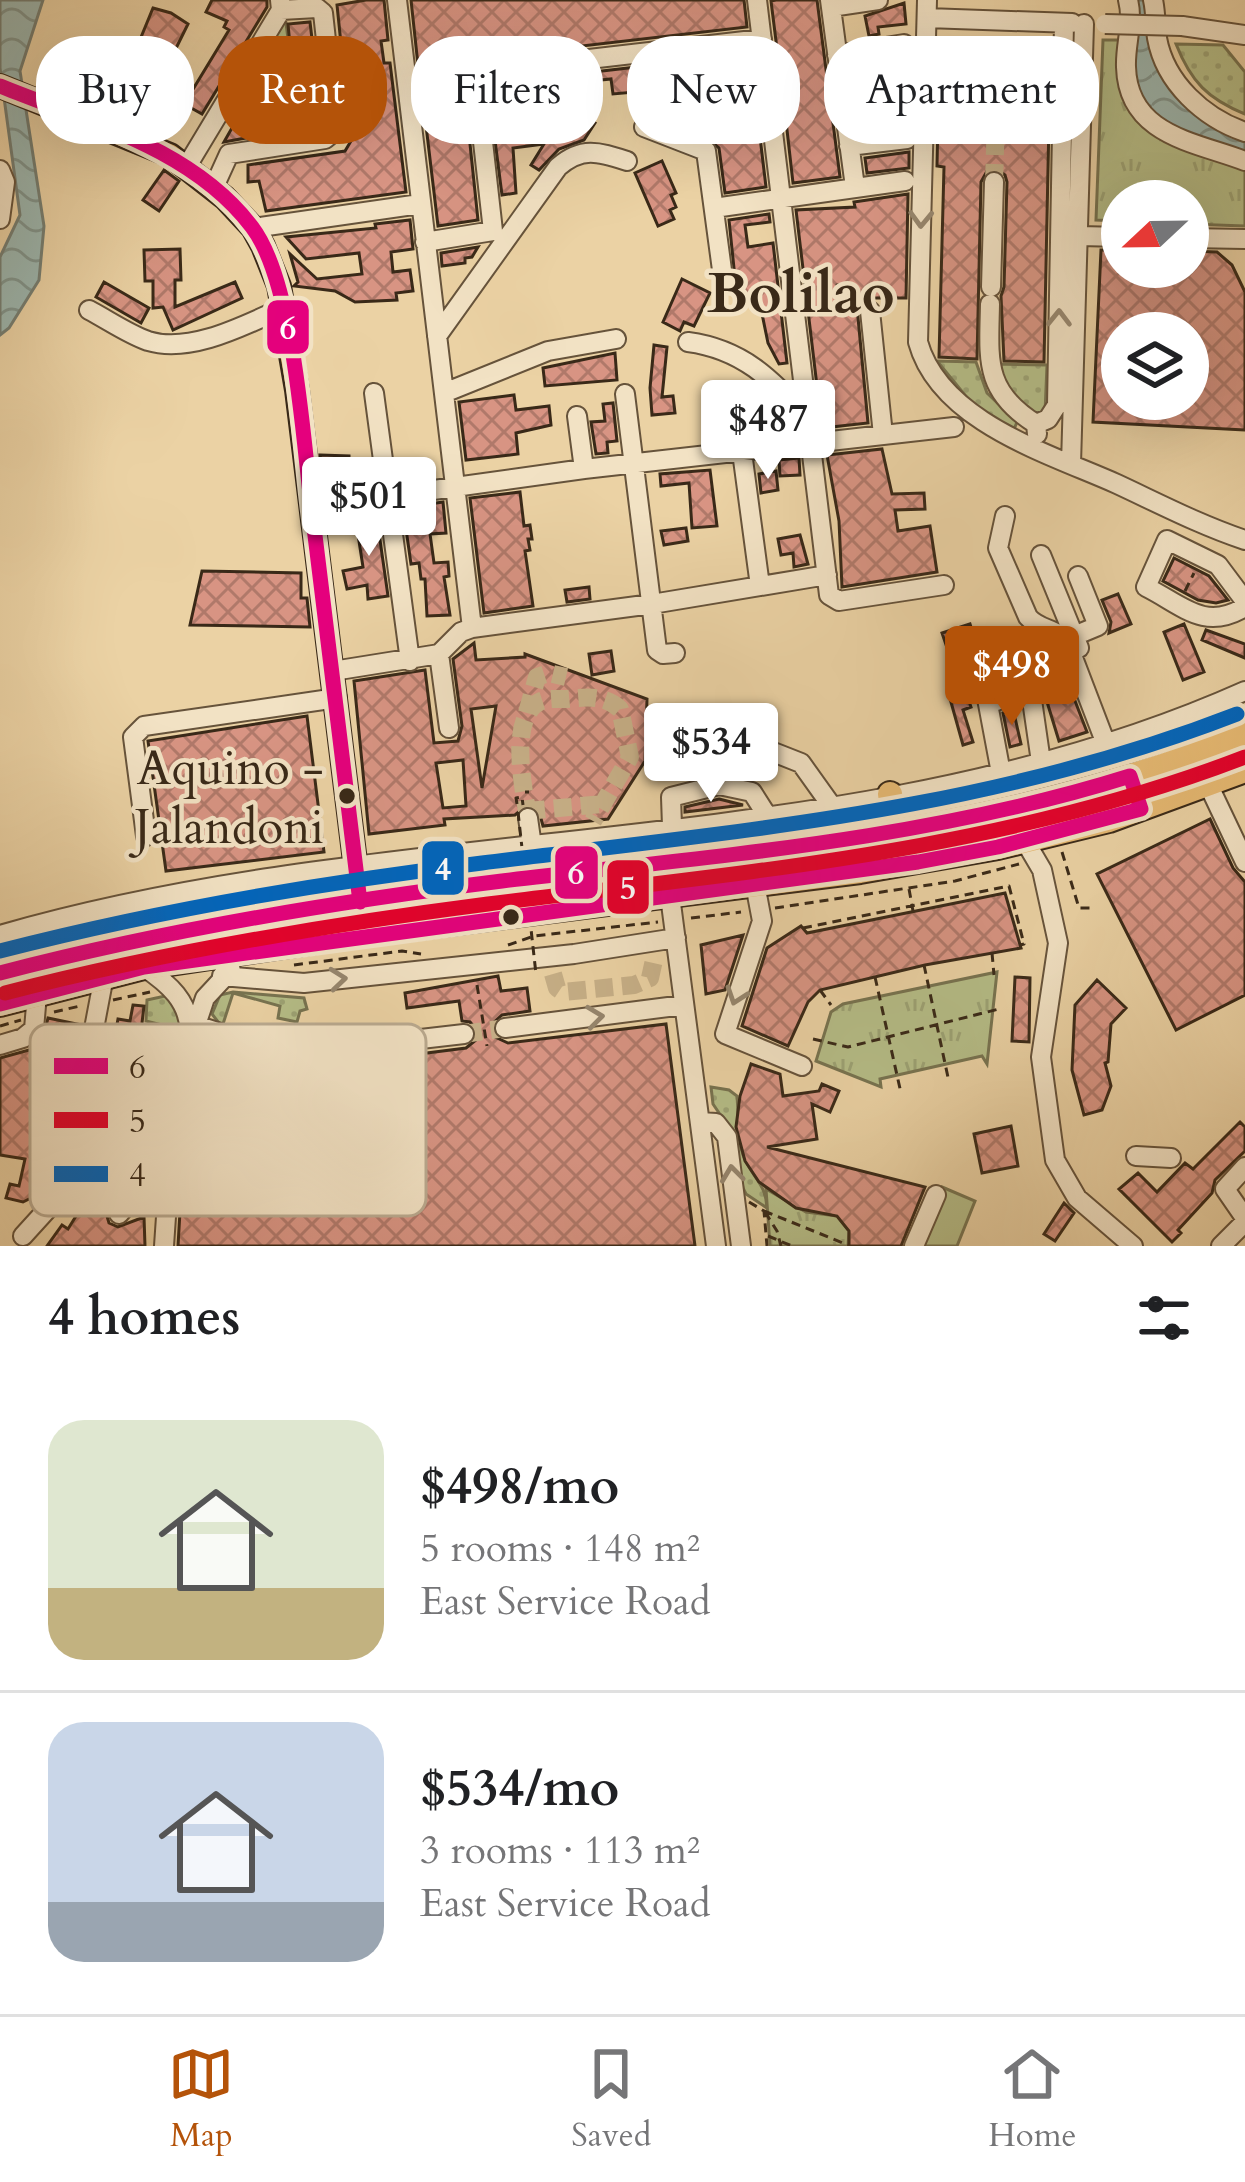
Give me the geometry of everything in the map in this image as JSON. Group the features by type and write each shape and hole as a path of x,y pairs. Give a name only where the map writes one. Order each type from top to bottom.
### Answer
{"highway":[{"path":"0,974 128,941 360,902 997,814 1130,776 1245,734"},
{"path":"0,1004 37,1005 103,989 144,967 266,950 665,931 755,884 918,862 1024,841 1141,809 1245,770"},
{"path":"1130,776 1141,809"},
{"path":"890,794 896,830"}],"main road":[{"path":"0,86 170,155 214,187 254,228 284,308 360,902"}],"street":[{"path":"397,0 472,628"},
{"path":"757,0 762,36"},
{"path":"835,36 831,3 878,0"},
{"path":"1128,0 1126,68 1131,94 1145,116 1172,139 1245,161"},
{"path":"1153,0 1160,52 1175,80 1197,106 1245,132"},
{"path":"187,166 280,5 317,8 323,13 336,130 326,139 229,154 214,187"},
{"path":"927,9 1074,23 1182,26 1245,35"},
{"path":"1070,36 1074,23"},
{"path":"1072,464 1080,236 1074,23"},
{"path":"408,80 627,55"},
{"path":"425,242 493,231 484,144"},
{"path":"687,144 706,151 724,285"},
{"path":"776,144 830,595 838,601 944,585"},
{"path":"855,187 849,146 866,144"},
{"path":"925,144 919,348 926,362 965,407 1004,436 1193,523 1245,541"},
{"path":"1036,424 1048,419 1057,405 1063,144"},
{"path":"437,336 557,167 569,157 594,150 627,161"},
{"path":"0,170 5,182 0,219"},
{"path":"714,208 905,181"},
{"path":"994,182 989,370 995,386 1036,424 1038,451"},
{"path":"254,228 421,203"},
{"path":"1080,236 1101,236"},
{"path":"1209,238 1245,239"},
{"path":"89,310 145,340 172,344 192,343 284,308"},
{"path":"870,311 883,435"},
{"path":"444,393 548,351 616,339"},
{"path":"688,342 716,345 762,370 807,418"},
{"path":"374,393 410,662"},
{"path":"625,394 657,650 675,653"},
{"path":"577,416 584,469"},
{"path":"311,507 584,469 954,427"},
{"path":"742,452 760,586"},
{"path":"1005,516 998,548 1028,617 1067,642 1112,742"},
{"path":"1184,546 1182,535 1193,523"},
{"path":"1167,539 1201,558 1218,565 1245,601 1244,608 1215,620 1198,616 1146,587 1167,539"},
{"path":"1041,555 1112,742"},
{"path":"333,671 439,654 461,632 472,628 827,575"},
{"path":"1074,636 1098,626 1078,576"},
{"path":"439,654 449,728"},
{"path":"983,679 1001,773"},
{"path":"0,934 119,905 356,863 532,846 591,830 672,826 832,805 1001,773 1112,742 1245,691"},
{"path":"988,704 1021,692 1029,697 1041,763"},
{"path":"146,836 133,737 136,730 337,698"},
{"path":"707,744 773,752 801,763 832,805"},
{"path":"672,826 671,797 719,784 752,792 766,814"},
{"path":"1208,784 1245,862"},
{"path":"523,815 532,846"},
{"path":"1024,841 1042,870 1058,944 1041,1058 1055,1160 1077,1198 1133,1246"},
{"path":"755,884 761,921 724,1034 802,1066"},
{"path":"222,976 304,983 544,969 665,931 684,1005 716,1246"},
{"path":"196,1024 205,998 222,976 266,950"},
{"path":"144,967 172,988 190,1024"},
{"path":"96,1024 103,989"},
{"path":"35,1024 37,1005"},
{"path":"505,1028 684,1005"},
{"path":"0,1045 30,1032"},
{"path":"426,1039 464,1034"},
{"path":"700,1122 716,1123 727,1137 741,1246"},
{"path":"1136,1156 1171,1158"},
{"path":"1221,1246 1245,1220 1225,1189 1245,1168"},
{"path":"914,1246 936,1195"},
{"path":"23,1236 41,1216"},
{"path":"153,1246 157,1216"},
{"path":"161,1216 164,1246"}],"path":[{"path":"793,290 846,284"},
{"path":"1178,603 1201,558"},
{"path":"523,815 544,969"},
{"path":"1062,852 1079,908 1091,908"},
{"path":"803,928 1009,886 1024,944 1020,945"},
{"path":"909,889 913,908"},
{"path":"502,946 534,936 665,931"},
{"path":"294,965 402,951 426,954"},
{"path":"992,953 994,975"},
{"path":"925,965 949,1082"},
{"path":"875,976 901,1093"},
{"path":"477,985 487,1046"},
{"path":"0,1026 37,1005 103,989 172,988"},
{"path":"820,990 832,1005"},
{"path":"813,1039 848,1047 999,1010"},
{"path":"734,1190 764,1211 848,1245"},
{"path":"764,1211 767,1246"},
{"path":"764,1211 781,1244"},
{"path":"766,1236 792,1246"}],"green space":[{"path":"286,23 288,36 270,36 275,24"},
{"path":"1103,40 1124,40 1132,100 1145,126 1171,142 1245,168 1245,226 1209,225 1209,180 1101,180 1101,220 1096,220"},
{"path":"1176,44 1223,45 1245,72 1245,114 1202,88"},
{"path":"937,361 976,362 987,393 1017,422 1012,434 969,400"},
{"path":"995,364 1047,365 1045,413 1036,414 1008,391"},
{"path":"997,972 987,1064 982,1056 880,1079 881,1087 816,1061 831,1012 843,1004"},
{"path":"233,992 304,998 307,1009 300,1011 297,1022 278,1018 280,1006 233,993 220,1024 212,1014 220,995"},
{"path":"173,998 185,1024 146,1021 147,1000"},
{"path":"711,1087 737,1096 741,1148 764,1192 767,1208 743,1188 734,1135 713,1104"},
{"path":"942,1187 975,1201 957,1246 918,1246"},
{"path":"766,1189 806,1212 837,1216 849,1231 848,1246 770,1246"}],"water":[{"path":"0,0 43,0 20,71 44,226 39,280 0,335 0,257 20,215 0,68"},
{"path":"1128,0 1153,0 1175,80 1245,132 1245,161 1172,139 1131,94"}],"building":[{"path":"212,0 267,0 249,36 225,36 227,21 206,12"},
{"path":"384,0 388,40 387,36 340,36 337,5"},
{"path":"411,0 744,0 747,27 627,36 627,41 603,44 603,36 415,36"},
{"path":"817,0 824,54 824,144 836,144 840,177 793,183 789,144 800,144 800,36 775,36 771,1"},
{"path":"904,3 906,24 878,27 879,34 869,36 865,16"},
{"path":"153,8 188,24 182,36 142,36"},
{"path":"310,22 312,36 289,36 288,24"},
{"path":"218,48 218,88 202,114 194,110 194,88"},
{"path":"390,63 406,192 266,211 259,181 248,182 248,165 345,151 349,144 387,144"},
{"path":"627,68 627,93 613,94 611,79 603,80 603,71"},
{"path":"428,144 470,144 478,220 438,226"},
{"path":"495,144 544,144 513,148 516,193 502,195"},
{"path":"544,144 573,144 559,149 539,170 531,165"},
{"path":"714,144 761,144 766,187 725,193 719,148"},
{"path":"937,144 1049,144 1044,362 1004,361 1001,296 1007,182 996,169 987,171 981,182 977,359 939,357 944,167 937,166"},
{"path":"909,152 909,168 867,173 865,158"},
{"path":"662,161 676,193 671,195 676,207 670,210 674,219 658,226 635,173"},
{"path":"164,170 179,181 159,211 143,200"},
{"path":"908,194 906,298 867,298 857,307 868,423 822,428 796,210 855,207 854,202"},
{"path":"769,214 770,222 745,225 748,247 773,243 787,363 779,364 768,343 760,304 738,307 729,220"},
{"path":"410,220 413,249 391,252 393,272 410,270 413,291 396,293 397,300 355,302 335,291 294,286 298,282 290,254 317,279 362,274 359,253 306,259 286,237"},
{"path":"478,247 465,263 442,266 441,253"},
{"path":"180,249 181,280 175,280 175,307 235,282 242,298 173,330 163,307 153,308 153,281 145,281 144,250"},
{"path":"1101,250 1101,288 1209,288 1209,252 1217,252 1232,265 1245,292 1245,430 1093,422"},
{"path":"682,279 710,293 694,326 684,322 680,331 663,322"},
{"path":"104,282 149,308 141,323 96,297"},
{"path":"654,345 667,347 662,397 673,396 675,413 652,415"},
{"path":"615,353 617,380 545,386 543,368"},
{"path":"514,395 516,410 549,406 551,425 516,433 518,454 466,460 459,402"},
{"path":"613,403 617,441 607,442 608,453 596,454 591,422 605,421 603,404"},
{"path":"731,424 731,428 793,425 794,432 714,441 712,426"},
{"path":"882,449 892,494 924,493 925,509 895,510 898,531 930,526 937,572 842,587 839,521 827,455"},
{"path":"320,455 349,456 349,475 323,479"},
{"path":"799,458 800,475 780,476 779,460"},
{"path":"710,470 717,526 692,528 689,483 661,486 660,474"},
{"path":"776,471 778,490 761,493 759,474"},
{"path":"520,492 524,526 530,525 532,539 528,539 530,550 525,551 533,606 484,613 470,498"},
{"path":"443,502 446,533 430,534 434,563 448,562 449,576 444,577 450,615 427,616 425,579 421,579 419,563 411,564 403,508"},
{"path":"376,512 388,596 368,599 367,585 347,589 343,571 363,567 355,515"},
{"path":"686,528 688,541 664,545 661,531"},
{"path":"800,535 808,564 794,567 793,553 781,555 778,539"},
{"path":"1174,558 1209,576 1228,600 1198,600 1163,581"},
{"path":"202,571 301,573 301,598 307,598 310,627 190,625"},
{"path":"589,587 590,599 567,602 565,590"},
{"path":"1118,594 1131,624 1109,633 1111,622 1102,600"},
{"path":"970,624 980,656 953,665 942,633"},
{"path":"1184,624 1204,672 1183,680 1164,632"},
{"path":"1206,630 1245,644 1245,658 1202,640"},
{"path":"1038,640 1055,649 1087,732 1059,741 1029,643"},
{"path":"474,643 476,660 525,654 647,699 645,761 608,819 543,826 539,811 527,805 515,815 444,819 445,825 369,834 354,681 425,670 434,743 458,741 462,726 453,659","holes":["496,706 482,788 471,709","463,760 466,806 443,808 436,763"]},
{"path":"611,651 614,671 592,675 589,654"},
{"path":"965,690 971,707 963,710 973,742 963,745 949,695"},
{"path":"1013,709 1021,744 1010,747 1003,713"},
{"path":"307,716 324,852 166,871 148,741"},
{"path":"719,799 743,805 685,812 685,807"},
{"path":"1210,819 1233,868 1245,882 1245,995 1176,1030 1097,874"},
{"path":"1005,893 1021,948 820,990 808,1002 788,1046 742,1026 767,948 801,926 807,933"},
{"path":"743,935 725,990 706,994 701,945"},
{"path":"498,976 501,991 527,988 530,1011 502,1015 492,1024 495,1037 508,1043 666,1024 695,1246 178,1246 180,1216 426,1216 426,1053 466,1048 476,1040 477,1031 470,1022 462,1021 459,1001 407,1008 405,993"},
{"path":"1015,977 1030,978 1029,1042 1012,1041"},
{"path":"1097,980 1126,1008 1111,1024 1105,1063 1111,1086 1102,1110 1084,1115 1072,1070 1075,1005"},
{"path":"133,1005 144,1006 142,1024 117,1024 118,1019 130,1021"},
{"path":"29,1050 30,1198 23,1202 6,1198 10,1184 19,1186 25,1159 0,1155 0,1058"},
{"path":"751,1064 780,1074 783,1096 819,1091 822,1084 839,1091 830,1112 812,1104 817,1139 767,1147 925,1187 901,1246 849,1246 849,1231 837,1216 796,1208 759,1182 745,1161 736,1127"},
{"path":"1240,1122 1245,1127 1245,1151 1215,1180 1212,1193 1172,1242 1119,1189 1138,1173 1157,1192 1185,1163 1193,1169"},
{"path":"1011,1126 1018,1166 982,1173 974,1134"},
{"path":"1064,1203 1074,1213 1055,1241 1044,1234"},
{"path":"76,1216 107,1216 118,1227 144,1217 145,1246 47,1246 62,1225 68,1229"}],"tunnel":[{"path":"994,182 995,144"},
{"path":"527,713 537,677 549,673 566,677"},
{"path":"528,818 520,756 529,711 545,700 589,698 620,709 630,757 593,821"},
{"path":"527,811 603,804"},
{"path":"553,974 563,992 634,985 650,978 654,960"},
{"path":"464,1034 505,1028"}],"transit line":[{"name":"6","path":"0,86 169,157 228,200 266,252 294,363 360,902"},
{"name":"4","path":"0,951 179,910 300,889 770,827 958,795 1051,774 1237,714"},
{"name":"5","path":"5,993 185,952 305,931 872,854 1060,815 1245,757"},
{"name":"6","path":"0,973 124,943 312,908 897,831 1053,798 1130,776 1141,809 998,847 918,862 144,967 0,1004"}],"place":[{"name":"Aquino - Jalandoni","path":"347,796"}],"district":[{"name":"Bolilao","path":"801,294"}]}
